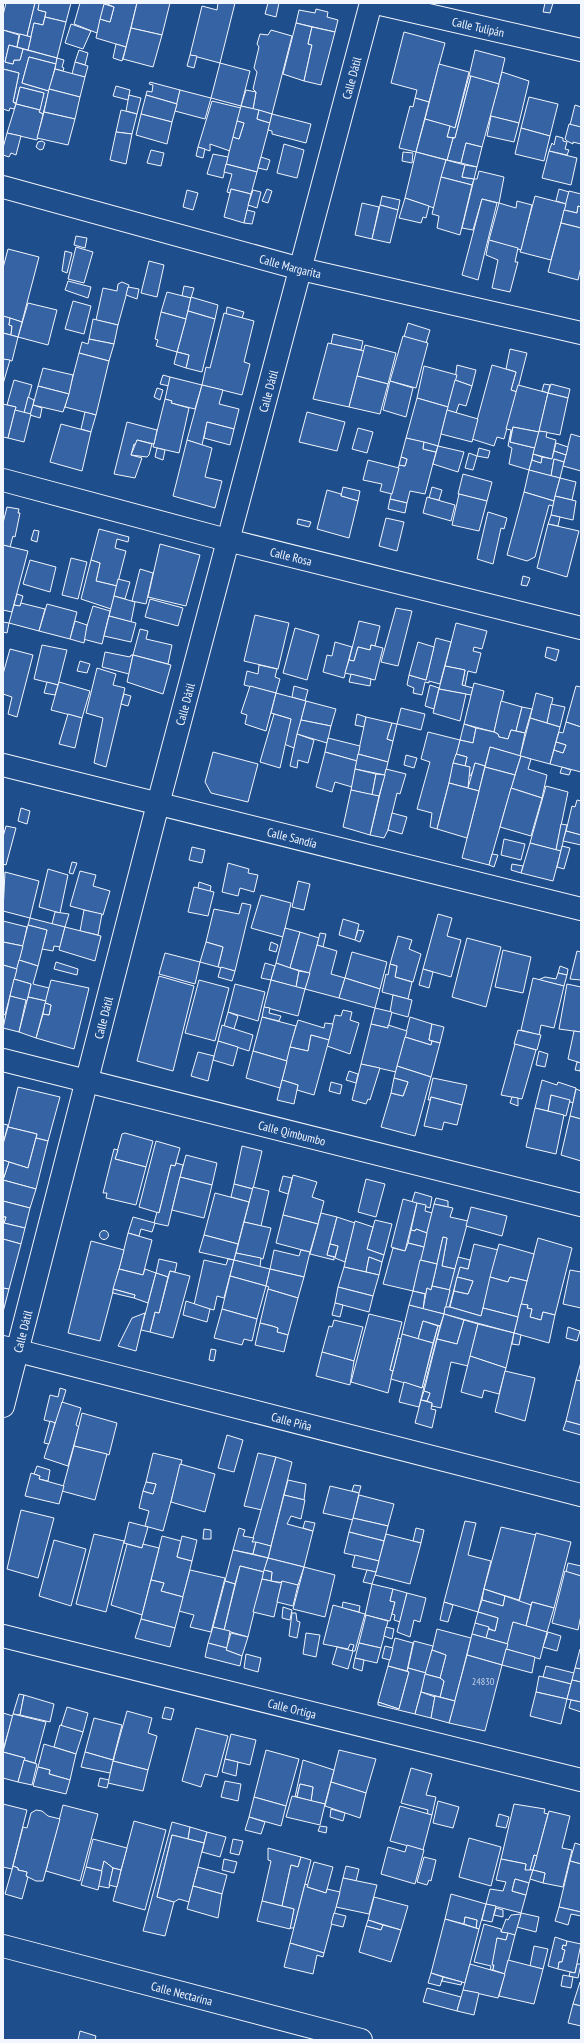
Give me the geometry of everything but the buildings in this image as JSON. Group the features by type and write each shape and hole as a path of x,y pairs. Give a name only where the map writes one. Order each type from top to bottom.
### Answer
{"street":[{"name":"Calle Dátil","path":"3,1406 10,1349 85,1082 227,540 301,269 371,3"},
{"name":"Calle Tulipán","path":"376,3 581,50"},
{"name":"Calle Margarita","path":"3,187 301,269 581,333"},
{"name":"Calle Rosa","path":"3,480 227,540 581,628"},
{"name":"Calle Sandía","path":"3,765 581,909"},
{"name":"Calle Qimbumbo","path":"3,1060 85,1082 581,1205"},
{"name":"Calle Piña","path":"10,1349 581,1495"},
{"name":"Calle Ortiga","path":"3,1636 581,1780"},
{"name":"Calle Nectarina","path":"3,1946 361,2040"}]}
